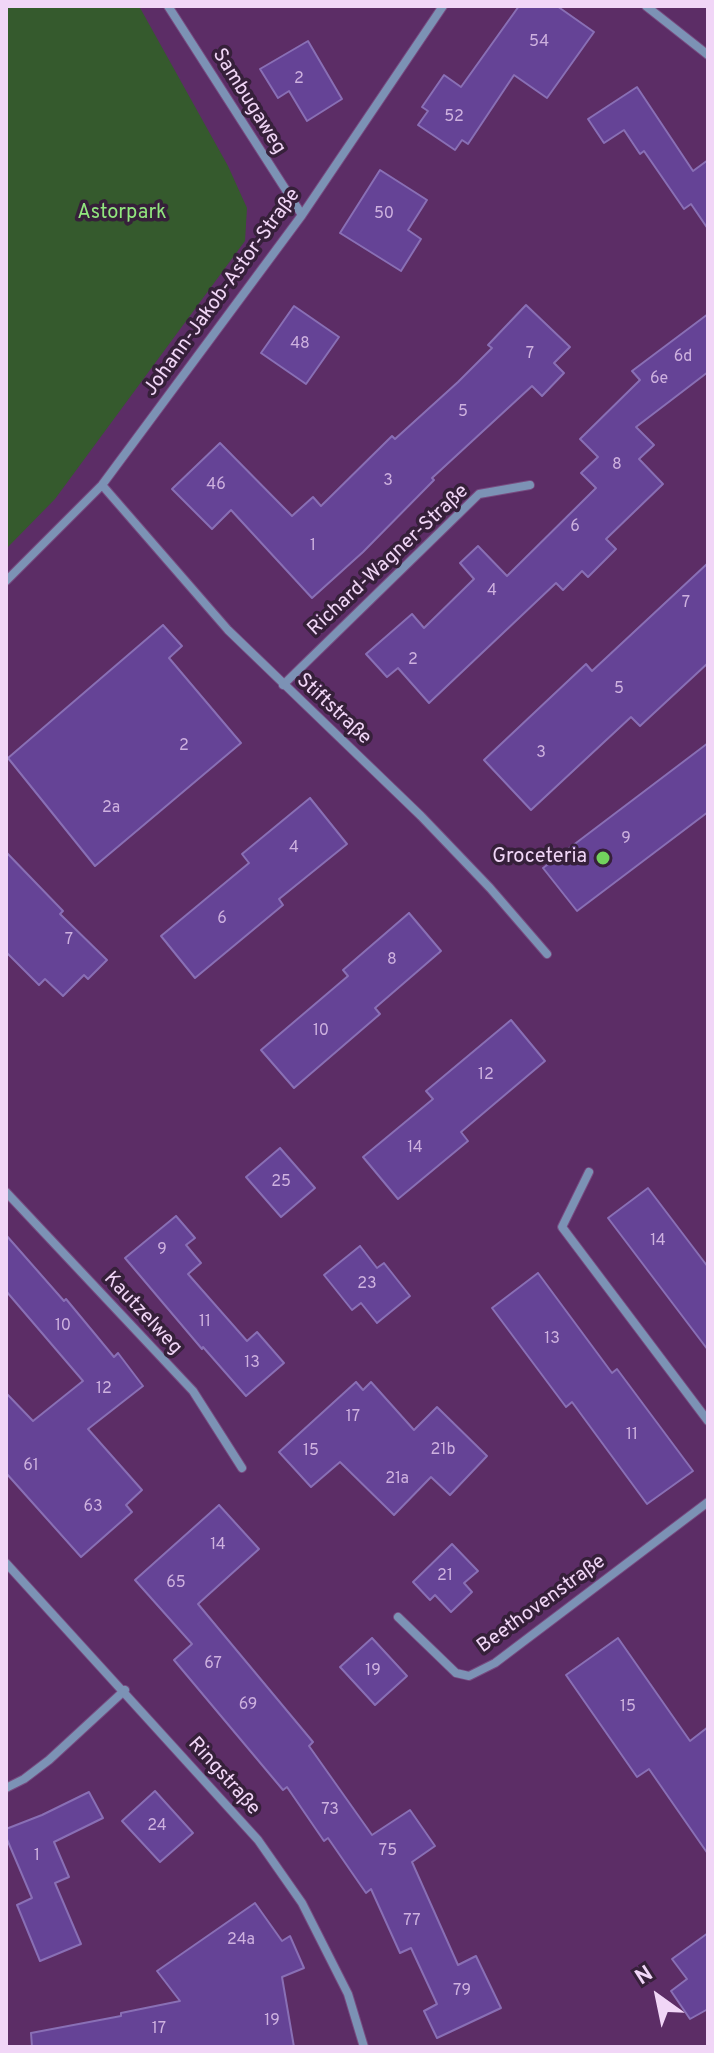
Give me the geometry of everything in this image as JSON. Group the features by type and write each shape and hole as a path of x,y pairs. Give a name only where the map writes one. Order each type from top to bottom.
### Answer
{"street":[{"name":"Sambugaweg","path":"168,6 302,215"},
{"name":"Johann-Jakob-Astor-Straße","path":"6,581 102,485 302,215 443,6"},
{"path":"646,6 708,55"},
{"name":"Stiftstraße","path":"102,485 228,630 421,816 490,888 547,954"},
{"name":"Richard-Wagner-Straße","path":"283,685 479,494 530,485"},
{"path":"589,1172 562,1227 708,1421"},
{"name":"Kautzelweg","path":"6,1192 193,1391 242,1468"},
{"name":"Beethovenstraße","path":"398,1617 456,1673 469,1676 495,1663 708,1502"},
{"name":"Ringstraße","path":"6,1563 125,1690 258,1840 302,1903 348,1994 364,2047"},
{"path":"6,1788 49,1760 125,1690"}],"green space":[{"name":"Astorpark","path":"6,6 139,6 228,166 247,208 245,241 55,499 6,549"}],"building":[{"path":"519,6 557,6 594,32 547,98 514,75 468,144 462,140 455,150 418,125 428,111 422,107 444,75 461,87"},
{"path":"308,41 342,99 307,121 289,91 278,98 260,69"},
{"path":"637,87 693,171 708,160 708,229 691,204 684,209 644,151 640,154 624,130 604,143 588,119"},
{"path":"380,170 427,200 408,230 421,239 401,271 340,233"},
{"path":"526,305 570,347 554,363 564,373 542,396 532,386 432,478 434,480 363,552 312,598 231,510 212,529 172,489 220,443 292,516 313,497 321,506 392,436 395,439 458,382 492,348 488,345"},
{"path":"294,306 339,337 306,384 261,353"},
{"path":"708,314 708,372 636,427 654,445 639,459 663,484 606,539 616,549 588,577 582,571 563,590 556,583 429,703 398,668 387,677 366,654 412,614 424,628 474,579 460,563 478,546 507,576 596,488 581,473 598,457 580,439 640,380 632,371"},
{"path":"708,563 708,663 640,726 631,717 531,810 484,760 586,664 592,671"},
{"path":"163,625 182,646 169,658 241,743 95,866 8,758"},
{"path":"708,743 708,812 577,911 543,868"},
{"path":"310,798 347,844 279,899 283,905 195,978 161,936 249,863 242,854"},
{"path":"6,852 63,911 60,914 107,960 88,979 84,975 63,996 45,979 39,985 6,952"},
{"path":"409,913 441,951 375,1008 380,1014 294,1088 261,1050 348,976 343,970"},
{"path":"511,1020 545,1061 461,1132 468,1141 398,1199 363,1157 433,1099 426,1091"},
{"path":"280,1148 315,1188 281,1217 246,1177"},
{"path":"648,1188 708,1267 708,1350 608,1218"},
{"path":"176,1216 195,1238 186,1245 201,1263 188,1274 247,1341 257,1332 284,1363 246,1396 125,1258"},
{"path":"6,1235 64,1301 66,1299 114,1357 118,1353 143,1386 88,1429 142,1490 126,1505 132,1512 81,1557 6,1473 6,1393 33,1421 83,1381 6,1291"},
{"path":"360,1246 377,1268 384,1263 410,1296 377,1323 361,1303 352,1310 324,1275"},
{"path":"538,1273 612,1373 617,1369 693,1471 647,1504 572,1402 566,1407 492,1308"},
{"path":"356,1382 363,1390 371,1382 414,1430 437,1407 487,1456 450,1495 431,1477 394,1515 340,1462 311,1487 279,1452"},
{"path":"219,1505 259,1549 198,1604 313,1742 309,1746 372,1835 410,1810 435,1846 412,1862 458,1965 476,1956 501,2008 437,2038 424,2011 437,2004 411,1948 400,1953 371,1889 366,1893 328,1838 324,1841 287,1787 283,1790 174,1660 192,1644 135,1580"},
{"path":"452,1544 478,1571 464,1583 472,1592 451,1612 435,1595 430,1600 413,1582"},
{"path":"372,1638 407,1676 375,1705 340,1667"},
{"path":"618,1638 690,1741 708,1727 708,1854 649,1769 637,1777 566,1675"},
{"path":"155,1791 193,1833 160,1862 122,1821"},
{"path":"89,1792 103,1818 54,1842 69,1877 55,1883 81,1944 40,1961 17,1905 32,1898 6,1837 6,1829"},
{"path":"255,1903 282,1941 290,1936 304,1968 282,1977 294,2047 32,2047 31,2033 180,2001 157,1971"},
{"path":"708,1933 708,2009 690,2019 671,1991 687,1979 672,1959"}],"place":[{"name":"Groceteria","path":"603,858"}]}
